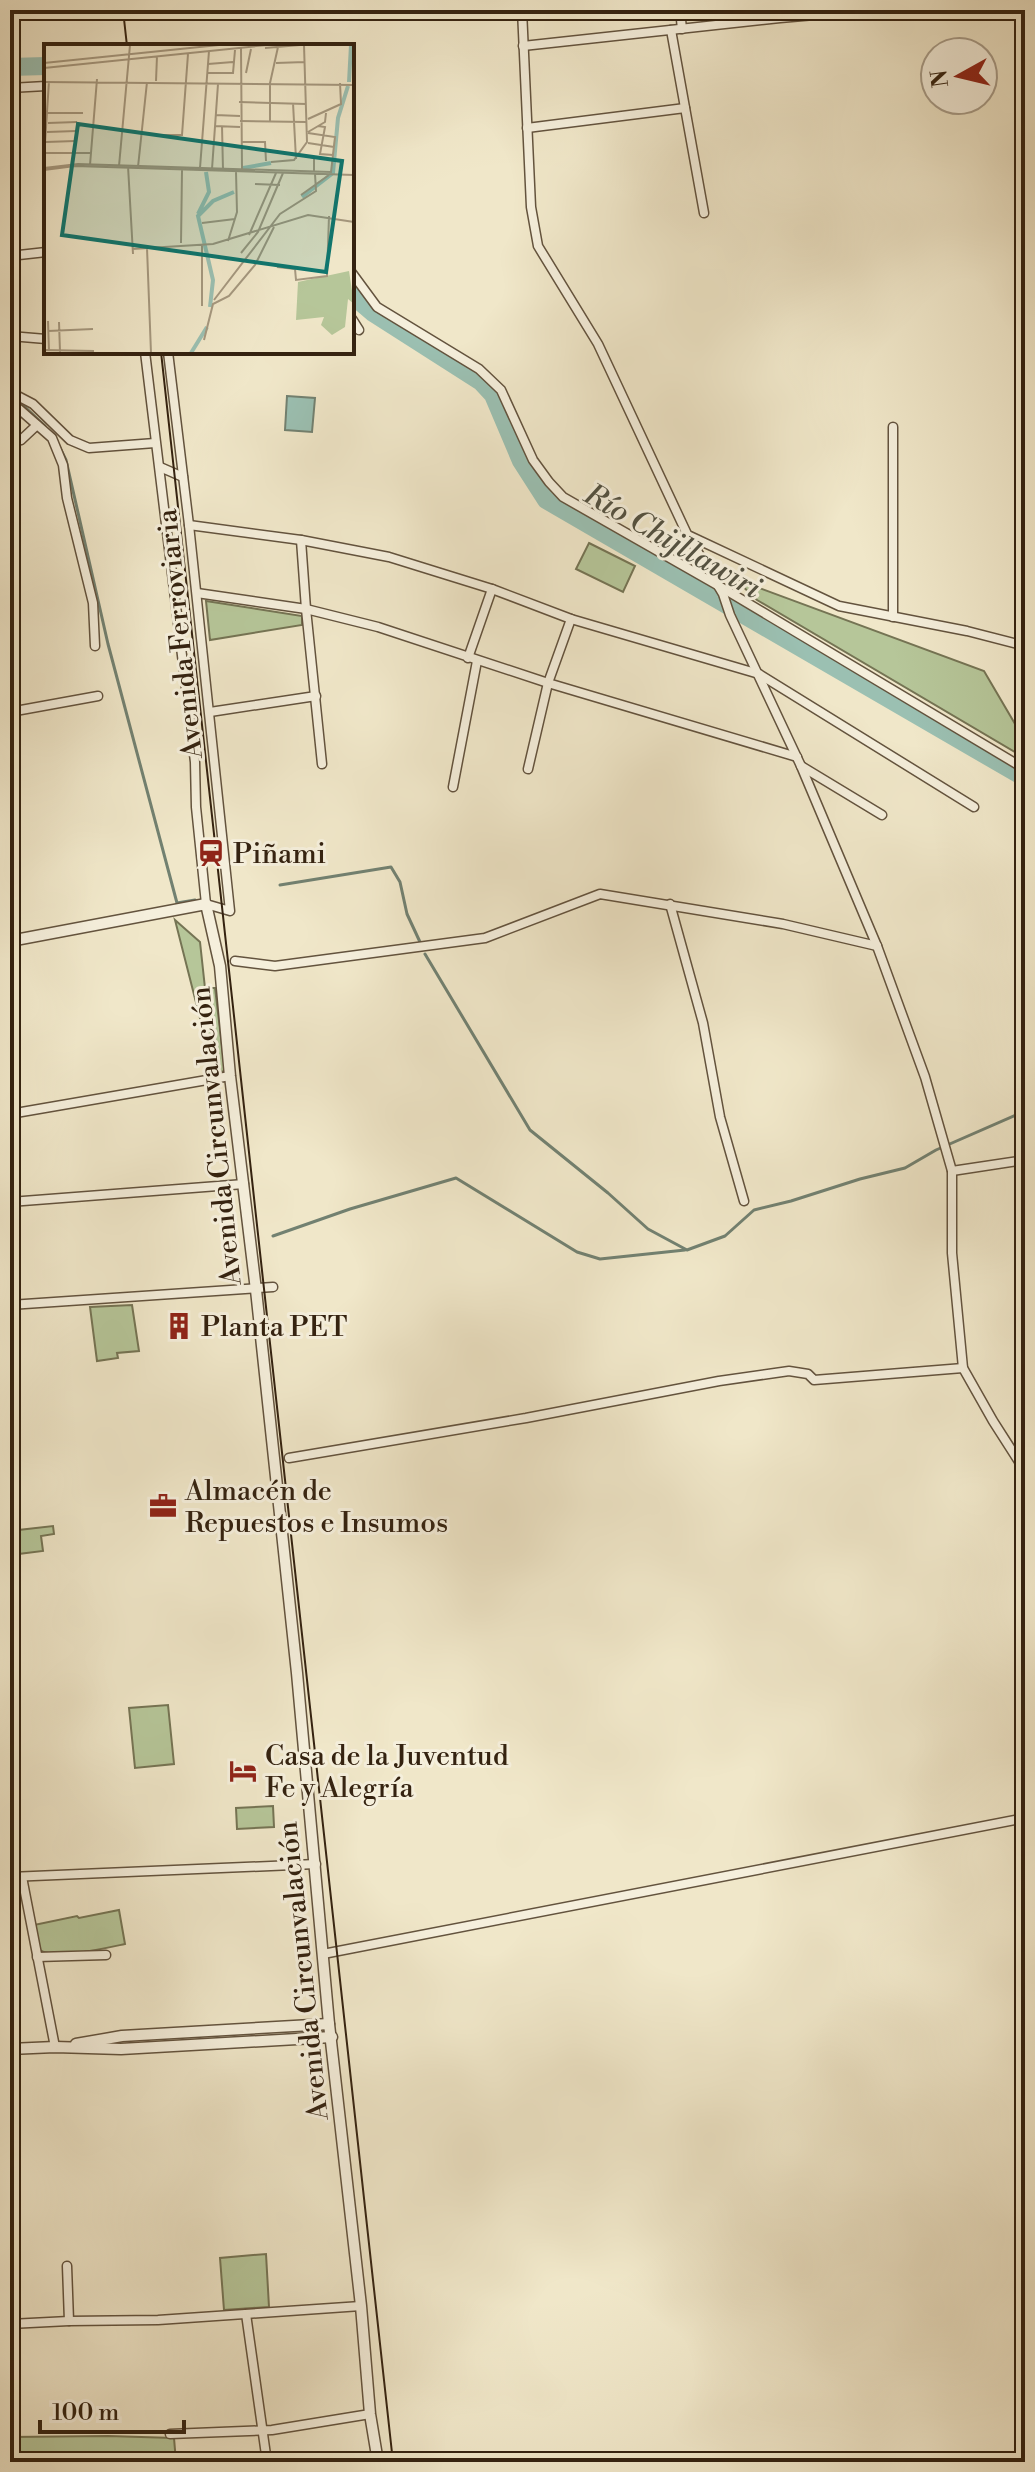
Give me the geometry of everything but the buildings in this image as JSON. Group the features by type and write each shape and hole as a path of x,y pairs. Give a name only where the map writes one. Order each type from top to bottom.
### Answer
{"street":[{"path":"522,10 531,207 538,246 598,344 687,534 721,590 799,761 877,946 925,1077 952,1171 952,1253 963,1368 1025,1471"},
{"path":"680,10 682,29"},
{"path":"523,46 682,29 779,14 872,10"},
{"path":"671,30 704,213"},
{"path":"10,88 44,86"},
{"path":"527,128 685,108"},
{"path":"10,256 44,252"},
{"path":"354,276 377,307 479,369 501,390 533,460 563,497 1025,769"},
{"path":"10,336 44,339"},
{"name":"Avenida Ferroviaria","path":"145,354 195,762 196,807 206,904 230,911 168,354"},
{"path":"10,392 33,404 70,440 89,448 155,443"},
{"path":"10,404 52,438 63,465 67,498 93,603 95,646"},
{"path":"10,442 21,440 37,425"},
{"path":"893,427 893,617"},
{"path":"160,467 183,477"},
{"path":"189,525 301,540 389,557 492,589 571,619 759,674 974,807"},
{"path":"687,534 839,606 967,631 1025,646"},
{"path":"301,540 322,764"},
{"path":"453,787 473,660 492,589"},
{"path":"197,593 306,609 378,627 473,660 799,761 882,815"},
{"path":"528,769 548,683 571,619"},
{"path":"10,712 98,696"},
{"path":"210,712 316,696"},
{"path":"235,961 275,966 485,938 600,894 783,924 877,946"},
{"path":"10,941 206,904"},
{"name":"Avenida Circunvalación","path":"206,904 220,966 256,1290 316,1864 329,2024 370,2414 378,2462"},
{"path":"670,904 703,1023 720,1117 744,1201"},
{"path":"10,1114 230,1076"},
{"path":"952,1171 1025,1160"},
{"path":"10,1202 244,1184"},
{"path":"10,1305 273,1287"},
{"path":"289,1458 789,1371 808,1374 814,1380 963,1368"},
{"path":"323,1954 1025,1818"},
{"path":"10,1877 316,1864"},
{"path":"22,1877 55,2047"},
{"path":"37,1957 106,1955"},
{"path":"55,2047 122,2036 329,2024"},
{"path":"10,2049 121,2049 332,2037"},
{"path":"67,2266 69,2321"},
{"path":"10,2324 158,2320 361,2306"},
{"path":"246,2314 267,2462"},
{"path":"170,2434 262,2430 370,2414"}],"shaded area":[{"path":"287,396 315,398 312,432 285,430"},
{"path":"589,543 635,566 623,592 576,569"},
{"path":"735,579 984,671 1025,741 1025,758 757,600"},
{"path":"206,601 302,616 302,625 210,640"},
{"path":"175,920 200,942 205,988 215,988 225,1071 214,1073"},
{"path":"132,1305 139,1351 117,1353 118,1358 97,1361 90,1307"},
{"path":"53,1526 54,1534 41,1536 43,1551 10,1555 10,1531"},
{"path":"168,1705 174,1764 135,1768 129,1708"},
{"path":"273,1806 274,1827 237,1829 236,1808"},
{"path":"119,1910 125,1944 69,1954 40,1950 34,1925"},
{"path":"266,2254 269,2307 224,2310 220,2258"},
{"path":"10,2437 174,2438 176,2462 158,2456 137,2457 137,2462 81,2462 73,2459 10,2462"}],"waterway":[{"name":"Río Chijllawiri","path":"10,67 44,66"},
{"name":"Río Chijllawiri","path":"354,294 373,313 481,382 493,395 521,461 546,500 1025,778"},
{"path":"10,399 26,408 45,426"},
{"path":"60,448 66,460 108,644 177,903 195,900"},
{"path":"280,885 391,867 400,882 407,914 420,942"},
{"path":"425,954 530,1130 648,1229 687,1250 725,1236 754,1210 905,1168 936,1150 1025,1111"},
{"path":"273,1236 350,1209 456,1178 577,1252 600,1259 685,1250"}],"tram line":[{"path":"123,10 127,44"},
{"path":"161,354 393,2462"}],"place":[{"name":"Piñami","path":"211,853"},
{"name":"Planta PET","path":"179,1326"},
{"name":"Almacén de Repuestos e Insumos","path":"163,1506"},
{"name":"Casa de la Juventud Fe y Alegría","path":"243,1771"}]}
